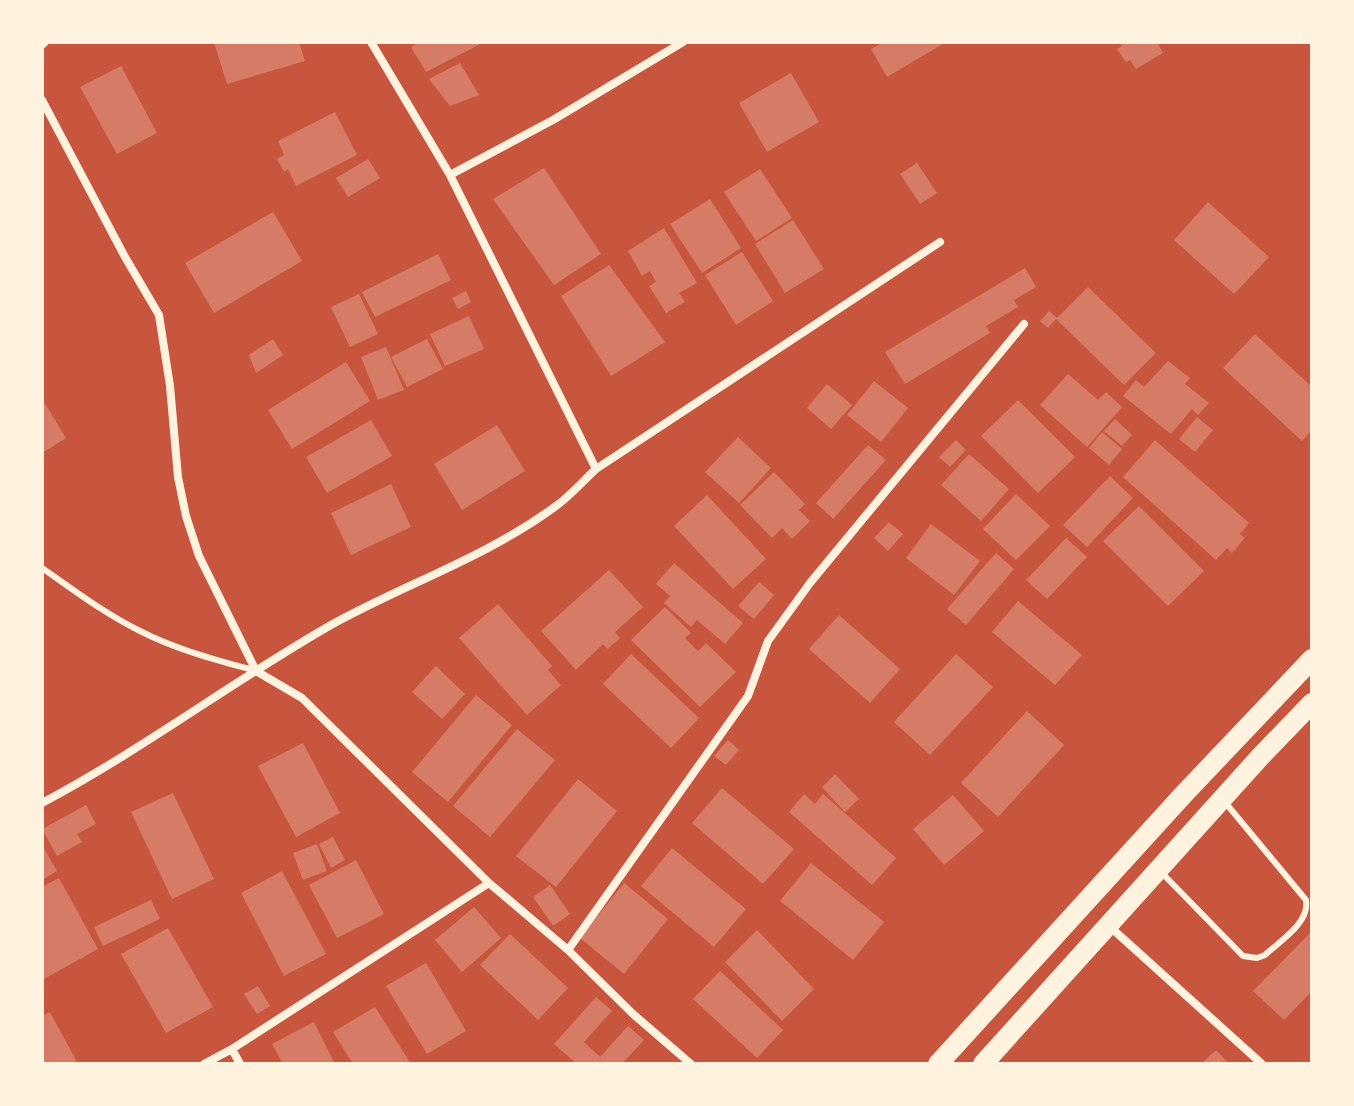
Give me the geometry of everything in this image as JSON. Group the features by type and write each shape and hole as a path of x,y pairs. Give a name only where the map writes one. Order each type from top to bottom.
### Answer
{"main road":[{"path":"938,1064 1183,795 1312,659"},
{"path":"983,1064 1222,798 1312,703"}],"street":[{"path":"371,42 450,175 596,469"},
{"path":"450,175 553,120 683,42"},
{"path":"42,100 159,315 170,386 178,477 186,516 199,556 256,671 302,698 489,883 568,950 633,1014 691,1064"},
{"path":"42,803 331,626 408,585 475,555 557,506 596,469 940,242"},
{"path":"568,950 748,696 768,641 810,583 1024,324"},
{"path":"204,1064 489,883"},
{"path":"1108,924 1262,1064"},
{"path":"232,1049 240,1064"}],"lane":[{"path":"42,568 96,606 141,632 195,653 256,671"},
{"path":"1158,869 1243,956 1257,958 1265,955 1304,919 1306,900 1222,798"}],"building":[{"path":"214,42 299,42 305,61 227,84"},
{"path":"420,42 484,42 426,72 411,47"},
{"path":"884,42 946,42 887,77 871,49"},
{"path":"1119,42 1157,42 1163,53 1136,69 1130,60 1126,62 1117,49 1122,46"},
{"path":"460,63 479,95 450,106 429,79"},
{"path":"121,66 157,133 117,154 80,87"},
{"path":"791,73 819,122 767,152 739,103"},
{"path":"335,112 357,155 296,186 288,169 284,172 277,159 284,155 278,141"},
{"path":"368,159 380,178 348,197 336,178"},
{"path":"917,163 937,193 920,204 900,174"},
{"path":"544,168 601,254 554,285 493,199"},
{"path":"760,169 792,218 756,241 724,192"},
{"path":"710,199 741,248 702,273 670,224"},
{"path":"1208,202 1269,257 1234,294 1174,240"},
{"path":"273,212 302,261 214,313 185,263"},
{"path":"793,220 824,269 785,293 755,244"},
{"path":"664,228 697,283 679,293 685,302 666,313 649,286 656,282 650,271 642,276 628,251"},
{"path":"742,252 773,301 736,325 705,275"},
{"path":"438,254 451,280 375,317 362,292"},
{"path":"609,265 665,342 611,376 561,296"},
{"path":"1025,268 1036,287 1014,300 1018,307 986,326 990,333 905,384 885,352"},
{"path":"1088,287 1156,353 1124,385 1056,319"},
{"path":"466,291 471,302 458,309 452,298"},
{"path":"359,294 378,334 350,347 331,307"},
{"path":"1049,311 1057,318 1048,328 1040,321"},
{"path":"469,316 484,349 445,366 430,334"},
{"path":"1255,334 1312,387 1312,430 1302,441 1223,368"},
{"path":"273,339 283,355 256,373 249,355"},
{"path":"427,339 443,369 407,387 391,357"},
{"path":"386,347 404,390 378,400 361,357"},
{"path":"1168,361 1190,378 1185,384 1209,403 1198,415 1192,409 1171,434 1123,396 1136,380 1144,387"},
{"path":"346,362 370,401 292,449 268,410"},
{"path":"1068,374 1098,400 1106,392 1122,407 1087,447 1040,405"},
{"path":"874,381 908,408 881,442 847,415"},
{"path":"827,384 852,405 831,429 807,408"},
{"path":"42,399 66,438 42,453"},
{"path":"1018,400 1075,457 1038,493 981,436"},
{"path":"1197,417 1213,430 1195,452 1179,439"},
{"path":"1115,419 1132,435 1122,446 1104,431"},
{"path":"371,420 392,456 327,493 306,457"},
{"path":"497,425 525,471 462,510 434,464"},
{"path":"1102,432 1122,449 1109,465 1089,448"},
{"path":"738,437 771,468 739,503 705,472"},
{"path":"956,440 966,450 950,467 939,457"},
{"path":"1155,440 1249,523 1240,534 1245,538 1232,553 1227,548 1216,560 1123,477"},
{"path":"868,445 886,460 833,519 816,503"},
{"path":"969,454 1009,489 981,521 941,485"},
{"path":"774,472 805,504 799,510 810,521 792,539 782,528 772,538 740,505"},
{"path":"1110,476 1133,498 1087,547 1063,525"},
{"path":"391,484 411,527 351,555 331,513"},
{"path":"1016,494 1050,526 1016,560 983,529"},
{"path":"707,495 766,559 733,589 674,526"},
{"path":"1139,506 1204,571 1168,606 1103,541"},
{"path":"889,522 903,534 888,551 874,538"},
{"path":"931,524 980,561 954,595 906,558"},
{"path":"1066,538 1087,557 1047,599 1026,580"},
{"path":"996,553 1014,569 966,625 947,609"},
{"path":"674,563 743,623 725,644 697,620 691,627 664,603 670,596 656,584"},
{"path":"609,570 643,607 615,632 620,638 608,649 603,644 576,670 541,631"},
{"path":"759,582 774,595 754,619 738,606"},
{"path":"1018,601 1082,655 1055,685 992,632"},
{"path":"498,604 552,666 548,670 561,685 527,715 459,638"},
{"path":"665,607 691,633 685,638 698,651 706,643 736,672 700,707 631,640"},
{"path":"839,615 900,669 870,703 809,649"},
{"path":"631,654 699,718 671,748 603,684"},
{"path":"956,654 993,687 930,755 894,722"},
{"path":"436,666 465,694 442,719 412,692"},
{"path":"476,695 512,725 448,802 412,772"},
{"path":"1027,711 1064,745 998,817 961,783"},
{"path":"517,729 555,760 490,837 453,806"},
{"path":"728,740 739,750 726,765 714,756"},
{"path":"303,743 340,813 296,837 258,766"},
{"path":"835,774 859,799 845,812 822,787"},
{"path":"578,779 617,811 556,887 516,856"},
{"path":"722,788 794,849 763,884 692,823"},
{"path":"173,793 214,879 172,899 131,812"},
{"path":"804,794 815,804 823,794 896,858 872,885 789,812"},
{"path":"953,795 984,831 944,865 913,829"},
{"path":"86,805 96,824 77,834 82,842 57,856 42,829"},
{"path":"333,837 345,860 331,868 319,844"},
{"path":"317,844 327,871 303,880 293,853"},
{"path":"42,845 57,871 42,880"},
{"path":"672,848 746,909 714,947 641,886"},
{"path":"356,860 384,914 337,938 309,885"},
{"path":"811,863 884,922 853,960 780,901"},
{"path":"282,871 326,954 284,976 241,893"},
{"path":"59,878 98,949 44,979 42,887"},
{"path":"624,883 668,919 624,974 580,938"},
{"path":"550,885 570,914 553,926 533,897"},
{"path":"151,900 160,919 103,946 94,927"},
{"path":"474,907 501,938 462,972 435,940"},
{"path":"168,928 213,1007 166,1033 121,954"},
{"path":"757,930 814,989 782,1021 725,962"},
{"path":"1312,931 1312,991 1284,1020 1253,991"},
{"path":"510,934 568,988 538,1020 480,965"},
{"path":"426,963 466,1031 427,1054 386,986"},
{"path":"720,971 783,1030 757,1058 693,999"},
{"path":"258,986 270,1006 257,1014 244,994"},
{"path":"596,997 612,1011 584,1042 600,1057 628,1026 644,1040 622,1064 577,1064 554,1044"},
{"path":"375,1007 411,1064 353,1064 333,1032"},
{"path":"50,1012 78,1064 42,1064 42,1016"},
{"path":"314,1022 335,1064 283,1064 272,1044"},
{"path":"1216,1050 1229,1064 1201,1064"}]}
